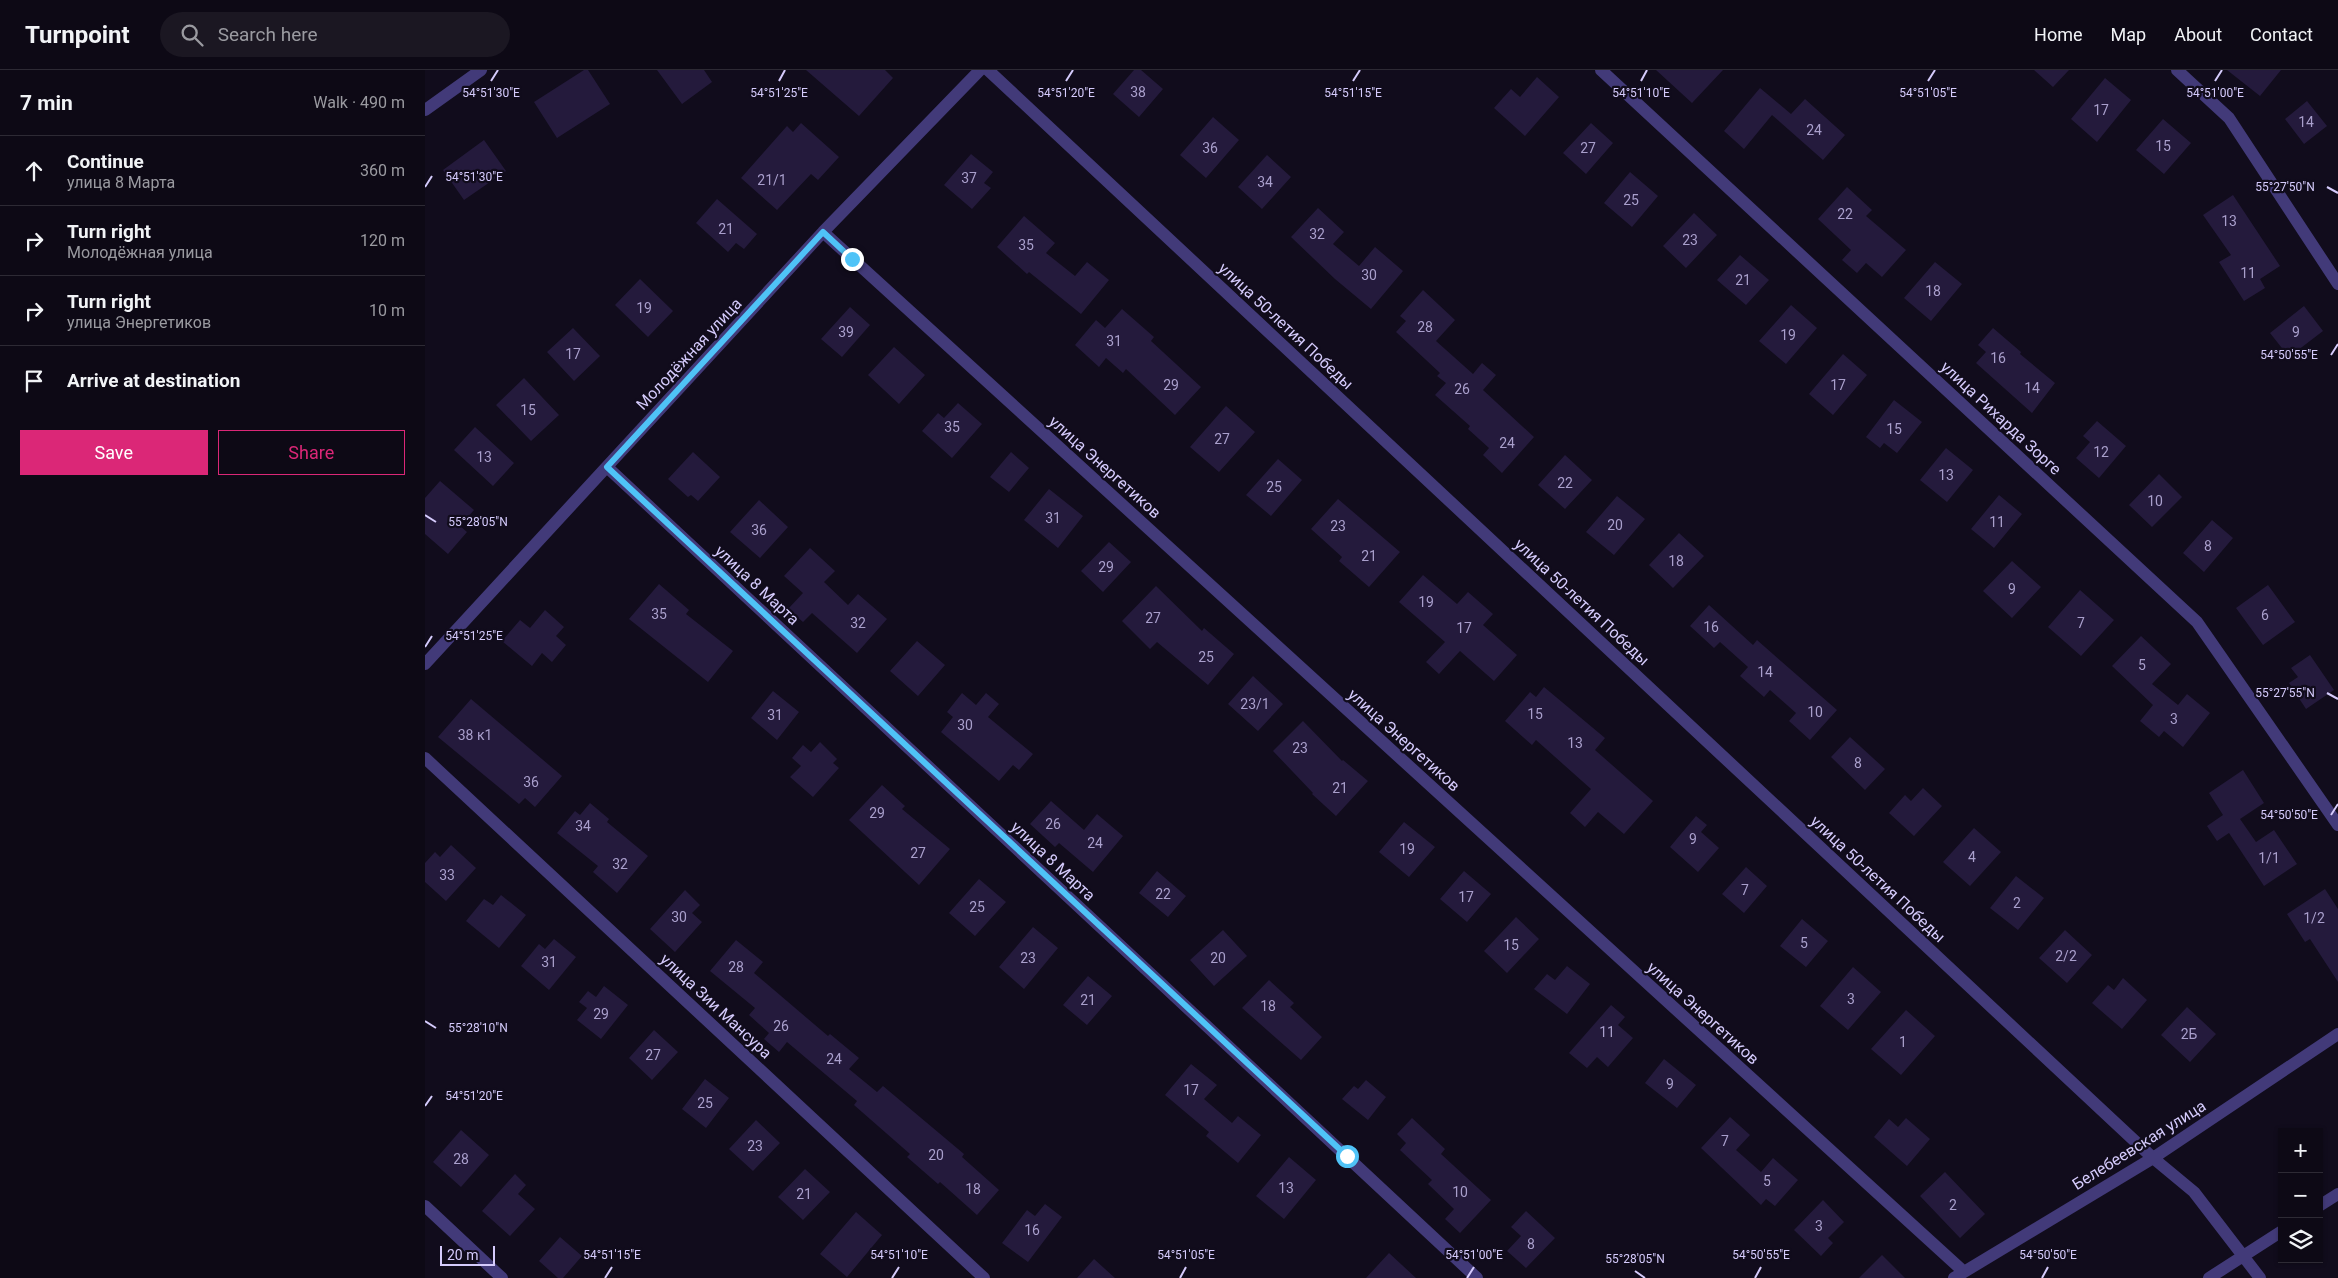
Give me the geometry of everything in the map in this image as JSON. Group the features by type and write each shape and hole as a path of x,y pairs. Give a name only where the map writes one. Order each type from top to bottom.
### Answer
{"street":[{"path":"425,110 481,70"},
{"name":"Молодёжная улица","path":"425,664 823,232 980,70"},
{"name":"улица 50-летия Победы","path":"988,70 2153,1158 2194,1192 2260,1278"},
{"name":"улица Рихарда Зорге","path":"1601,70 2197,622 2338,825"},
{"path":"2177,70 2229,118 2338,284"},
{"name":"улица Энергетиков","path":"823,232 1958,1275"},
{"name":"улица 8 Марта","path":"607,467 1477,1278"},
{"name":"улица Зии Мансура","path":"425,758 984,1278"},
{"name":"Белебеевская улица","path":"1958,1275 2153,1158 2338,1034"},
{"path":"2323,1203 2338,1194"},
{"path":"425,1206 502,1278"},
{"path":"2209,1278 2278,1234"}],"building":[{"path":"584,70 588,70 610,104 557,138 534,102"},
{"path":"657,70 704,70 712,82 682,104"},
{"path":"806,70 885,70 893,78 859,116"},
{"path":"1134,70 1141,70 1163,89 1139,117 1113,94"},
{"path":"1656,70 1723,70 1692,103"},
{"path":"2034,70 2069,70 2053,87"},
{"path":"2227,70 2281,70 2260,96"},
{"path":"1537,77 1559,97 1525,136 1494,108 1511,89 1520,97"},
{"path":"2105,78 2131,100 2097,142 2071,119"},
{"path":"1760,88 1791,114 1805,99 1845,135 1823,160 1772,115 1744,149 1724,131"},
{"path":"2307,101 2327,126 2304,144 2285,119"},
{"path":"1213,117 1239,140 1206,178 1180,155"},
{"path":"2163,119 2191,143 2164,174 2136,150"},
{"path":"801,123 839,157 818,180 811,174 777,210 741,178 787,126 793,132"},
{"path":"1591,123 1613,143 1586,174 1563,153"},
{"path":"484,140 506,171 464,200 443,170"},
{"path":"971,154 993,172 984,183 991,188 972,209 944,185"},
{"path":"1267,155 1291,177 1262,209 1238,187"},
{"path":"1630,172 1658,196 1632,227 1604,203"},
{"path":"1847,187 1872,210 1866,216 1906,250 1882,277 1866,263 1857,273 1842,260 1851,250 1818,219"},
{"path":"2233,195 2280,266 2260,279 2265,288 2244,301 2219,262 2231,255 2203,215"},
{"path":"717,199 757,234 744,249 736,243 728,252 696,223"},
{"path":"1318,208 1344,232 1333,244 1359,266 1375,247 1403,271 1371,309 1335,279 1291,237"},
{"path":"1694,213 1717,235 1686,268 1663,246"},
{"path":"1024,216 1055,243 1046,253 1075,276 1087,262 1109,280 1081,314 1029,272 1027,274 997,247"},
{"path":"1740,255 1769,280 1746,305 1717,280"},
{"path":"1935,262 1962,284 1931,321 1904,298"},
{"path":"640,279 673,311 648,337 615,305"},
{"path":"1423,290 1455,320 1436,341 1473,374 1482,363 1496,375 1483,390 1534,437 1502,473 1483,455 1489,448 1468,429 1470,426 1435,395 1446,383 1437,376 1440,373 1396,332 1406,321 1400,316"},
{"path":"1791,305 1817,328 1786,364 1759,341"},
{"path":"2304,306 2323,331 2289,357 2270,333"},
{"path":"850,307 870,325 842,357 821,339"},
{"path":"1122,309 1154,337 1151,341 1201,387 1175,415 1126,369 1123,373 1106,358 1099,367 1075,345 1096,320 1105,328"},
{"path":"573,328 600,356 574,381 547,352"},
{"path":"1993,328 2021,352 2020,354 2055,383 2032,413 1976,363 1986,352 1978,345"},
{"path":"894,347 925,375 899,404 868,375"},
{"path":"1843,354 1867,375 1833,415 1809,394"},
{"path":"524,378 559,415 531,441 496,405"},
{"path":"1894,400 1922,422 1897,453 1884,443 1880,448 1866,437"},
{"path":"958,403 982,424 952,458 922,431 938,413 944,418"},
{"path":"1226,406 1255,432 1219,472 1190,447"},
{"path":"2097,421 2126,446 2099,478 2076,458 2090,442 2083,436"},
{"path":"475,427 514,463 493,486 454,450"},
{"path":"1946,448 1973,470 1947,502 1920,480"},
{"path":"693,452 720,477 698,501 691,495 688,497 668,479"},
{"path":"1011,452 1029,468 1009,492 990,477"},
{"path":"1565,455 1592,480 1565,509 1538,485"},
{"path":"1278,459 1302,480 1271,516 1246,495"},
{"path":"2159,474 2182,497 2152,527 2129,505"},
{"path":"440,481 474,510 460,526 467,532 448,554 425,534 425,498"},
{"path":"1049,489 1083,516 1058,548 1024,520"},
{"path":"1999,495 2022,514 1994,548 1971,529"},
{"path":"1617,496 1645,519 1614,555 1586,532"},
{"path":"1338,499 1400,552 1369,587 1339,561 1342,557 1311,529"},
{"path":"759,500 788,527 760,558 730,532"},
{"path":"2212,520 2233,538 2204,572 2183,553"},
{"path":"1679,533 1704,556 1673,588 1649,565"},
{"path":"1109,542 1131,562 1103,592 1081,571"},
{"path":"810,548 835,571 824,582 848,605 858,594 887,619 857,653 812,613 803,622 788,609 803,593 784,576"},
{"path":"2012,561 2041,587 2012,618 1983,591"},
{"path":"1423,575 1457,604 1468,592 1493,614 1483,625 1517,655 1494,681 1460,651 1439,674 1426,662 1445,642 1399,602"},
{"path":"659,584 689,610 686,614 733,651 708,682 629,619"},
{"path":"2268,585 2295,622 2263,645 2236,608"},
{"path":"1156,586 1202,631 1204,628 1234,654 1208,685 1157,642 1150,649 1122,621"},
{"path":"2080,590 2114,620 2081,656 2048,627"},
{"path":"1709,605 1753,645 1757,640 1837,710 1810,740 1789,721 1796,713 1770,690 1764,697 1740,676 1748,667 1720,642 1714,648 1690,626"},
{"path":"545,610 564,627 556,636 566,645 552,662 542,653 532,666 502,641 520,620 530,628"},
{"path":"2141,636 2171,664 2152,684 2178,705 2187,694 2210,713 2183,747 2164,731 2159,737 2140,721 2153,705 2112,666"},
{"path":"917,641 945,665 918,696 890,671"},
{"path":"2310,655 2334,690 2306,709 2289,683 2298,677 2291,668"},
{"path":"1253,676 1283,704 1258,731 1228,704"},
{"path":"1544,687 1605,738 1595,750 1653,801 1624,834 1598,812 1585,827 1570,813 1591,789 1536,740 1532,745 1505,721 1530,692 1536,697"},
{"path":"773,691 799,712 777,740 751,718"},
{"path":"962,693 976,705 986,693 999,704 988,717 1033,754 1019,770 1013,765 999,781 941,732 953,717 947,712"},
{"path":"471,699 562,776 535,807 525,798 519,804 438,737"},
{"path":"1303,721 1342,761 1368,781 1336,816 1312,794 1273,751"},
{"path":"1850,737 1885,769 1865,790 1831,757"},
{"path":"820,742 837,759 833,763 839,768 813,797 790,777 801,766 792,758 803,745 811,752"},
{"path":"2243,770 2264,803 2240,819 2256,842 2274,830 2297,864 2264,886 2229,833 2217,841 2207,826 2223,815 2209,793"},
{"path":"882,785 905,806 902,809 950,849 919,885 849,820"},
{"path":"1923,788 1942,806 1914,836 1889,813 1905,795 1911,801"},
{"path":"1051,801 1084,830 1097,814 1123,836 1093,872 1059,843 1055,847 1030,824"},
{"path":"590,803 609,819 607,822 648,856 617,893 593,872 598,866 557,833 575,811 580,815"},
{"path":"1696,816 1707,825 1701,832 1719,848 1698,872 1670,847"},
{"path":"1404,822 1435,847 1409,877 1379,852"},
{"path":"1974,828 2001,852 1970,886 1943,862"},
{"path":"451,845 476,868 446,901 425,882 425,863 435,852 440,857"},
{"path":"1746,867 1767,886 1744,913 1722,894"},
{"path":"1157,871 1186,896 1168,917 1139,893"},
{"path":"1464,871 1491,894 1467,922 1440,899"},
{"path":"2016,876 2044,898 2018,930 1990,908"},
{"path":"979,879 1006,902 975,936 949,913"},
{"path":"2325,889 2338,909 2338,982 2310,939 2305,942 2287,914"},
{"path":"685,890 700,905 692,913 702,922 675,952 650,929"},
{"path":"501,895 526,915 499,948 466,921 484,899 493,905"},
{"path":"1516,917 1539,939 1507,973 1484,951"},
{"path":"1802,919 1828,941 1806,967 1780,946"},
{"path":"1033,927 1058,948 1024,989 999,967"},
{"path":"1223,930 1247,956 1214,986 1190,960"},
{"path":"2065,930 2092,955 2067,983 2039,958"},
{"path":"554,939 576,957 549,990 521,966 539,944 545,949"},
{"path":"736,940 763,962 754,973 828,1036 830,1034 859,1058 849,1069 877,1092 883,1086 964,1154 962,1157 999,1190 977,1215 940,1182 938,1184 907,1157 910,1154 854,1105 857,1101 787,1042 779,1052 764,1039 769,1033 749,1015 755,1008 710,971"},
{"path":"1567,966 1590,984 1567,1014 1534,989 1547,974 1555,980"},
{"path":"1853,967 1881,992 1848,1030 1820,1006"},
{"path":"1088,976 1112,996 1087,1025 1063,1005"},
{"path":"2123,978 2147,1000 2122,1029 2092,1003 2108,985 2114,990"},
{"path":"1269,980 1294,1003 1290,1007 1322,1037 1301,1060 1242,1008"},
{"path":"604,986 628,1005 601,1039 577,1020 587,1008 579,1002 588,991 596,997"},
{"path":"1611,1005 1625,1017 1618,1025 1633,1038 1608,1067 1597,1057 1587,1068 1569,1053"},
{"path":"2187,1007 2216,1034 2190,1062 2161,1035"},
{"path":"1906,1010 1935,1036 1901,1075 1871,1049"},
{"path":"654,1030 678,1052 652,1080 629,1058"},
{"path":"1664,1059 1696,1085 1677,1108 1645,1083"},
{"path":"1191,1064 1217,1085 1204,1099 1232,1123 1238,1116 1261,1135 1238,1163 1206,1136 1209,1132 1165,1095"},
{"path":"705,1079 729,1098 706,1128 682,1109"},
{"path":"1366,1080 1386,1097 1368,1120 1342,1099 1354,1086 1358,1089"},
{"path":"1730,1117 1750,1135 1736,1150 1761,1172 1773,1158 1798,1180 1775,1206 1766,1199 1761,1205 1701,1148"},
{"path":"1412,1118 1445,1149 1441,1154 1491,1200 1460,1233 1445,1219 1454,1209 1428,1184 1432,1180 1400,1150 1406,1143 1397,1134"},
{"path":"1906,1118 1930,1139 1907,1166 1874,1137 1889,1119 1898,1127"},
{"path":"756,1120 780,1143 753,1171 729,1149"},
{"path":"461,1130 489,1155 461,1187 433,1162"},
{"path":"1289,1157 1316,1180 1284,1219 1256,1196"},
{"path":"805,1169 830,1192 803,1220 778,1197"},
{"path":"1945,1172 1985,1214 1960,1238 1920,1196"},
{"path":"515,1174 526,1185 518,1194 535,1209 510,1236 482,1211"},
{"path":"1823,1200 1844,1222 1828,1238 1833,1243 1821,1256 1794,1230"},
{"path":"1045,1204 1062,1217 1028,1262 1002,1243 1027,1210 1035,1216"},
{"path":"1526,1211 1555,1238 1526,1268 1507,1251 1521,1236 1511,1227"},
{"path":"856,1212 882,1235 847,1277 820,1254"},
{"path":"560,1237 582,1256 563,1278 558,1278 539,1261"},
{"path":"1389,1253 1416,1278 1366,1278"},
{"path":"1882,1255 1905,1278 1859,1278"},
{"path":"1094,1259 1115,1278 1077,1278"}],"route":[{"path":"852,259 823,232 607,467 1347,1156"}]}
